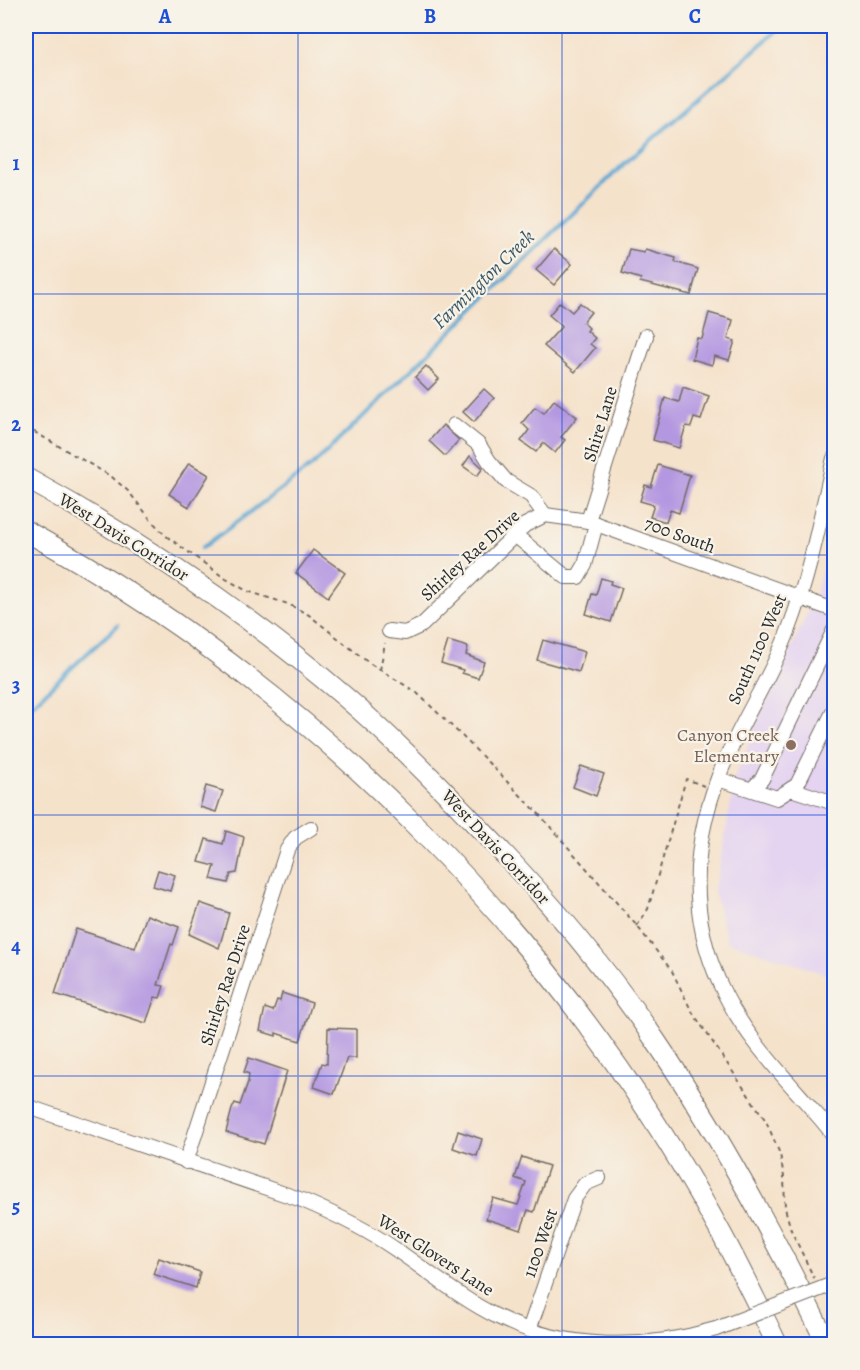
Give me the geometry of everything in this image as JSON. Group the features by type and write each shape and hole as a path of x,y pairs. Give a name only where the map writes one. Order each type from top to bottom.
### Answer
{"highway":[{"name":"West Davis Corridor","path":"26,478 144,548 226,604 306,664 404,751 522,873 595,957 644,1023 687,1087 762,1215 827,1344"},
{"path":"26,531 159,613 271,697 379,790 472,884 564,994 633,1092 720,1232 777,1344"}],"street":[{"name":"Shire Lane","path":"514,535 567,577 578,577 585,565 592,523 646,336"},
{"path":"454,425 478,445 506,481 531,496 545,515"},
{"name":"South 1100 West","path":"834,458 830,499 800,597 776,661 734,742 716,784 701,833 697,865 700,918 708,954 728,1002 752,1038 834,1134"},
{"name":"700 South","path":"545,515 592,523 834,610"},
{"name":"Shirley Rae Drive","path":"389,631 405,633 422,625 525,525 545,515"},
{"path":"752,789 762,780 834,630"},
{"path":"716,784 752,789 777,798 797,785 834,710"},
{"path":"791,789 834,803"},
{"name":"Shirley Rae Drive","path":"186,1162 287,850 295,838 311,828"},
{"name":"West Glovers Lane","path":"26,1106 302,1200 348,1221 394,1248 477,1305 497,1317 529,1330 586,1342 624,1344 680,1338 716,1329 834,1284"},
{"name":"1100 West","path":"529,1330 574,1199 585,1184 599,1178"}],"path":[{"path":"380,670 389,631"},
{"path":"638,926 648,909 686,780 716,784"}],"shaded area":[{"name":"Canyon Creek Elementary","path":"834,523 834,977 727,941 713,888 717,879 732,797 732,783 815,596"}],"building":[{"path":"554,249 572,264 554,285 536,270"},
{"path":"629,249 644,252 645,249 676,258 675,262 698,269 691,295 640,282 641,279 622,273"},
{"path":"560,302 572,312 580,303 591,312 583,322 589,328 587,331 595,338 590,344 595,348 575,372 544,346 562,326 549,315"},
{"path":"709,313 733,320 728,339 735,341 729,360 714,356 712,365 692,359 697,338 702,339"},
{"path":"426,366 439,379 428,390 415,377"},
{"path":"683,387 709,396 701,420 694,418 691,427 686,426 679,448 653,440 665,398 679,402"},
{"path":"484,389 494,398 474,422 463,412"},
{"path":"554,400 577,417 561,437 565,440 555,453 543,443 536,452 521,441 529,430 522,423 535,407 544,413"},
{"path":"443,425 459,440 445,456 429,441"},
{"path":"470,456 483,468 477,476 463,466"},
{"path":"189,463 209,475 189,507 169,494"},
{"path":"658,465 690,475 679,513 670,510 666,522 650,517 654,505 640,501 645,485 651,487"},
{"path":"313,550 345,573 328,597 296,573"},
{"path":"601,578 622,588 611,622 586,614 592,594 596,595"},
{"path":"543,640 585,652 579,672 537,660"},
{"path":"448,641 468,647 466,655 484,662 478,678 441,663"},
{"path":"581,766 604,774 596,796 573,787"},
{"path":"206,786 223,791 216,812 200,807"},
{"path":"226,831 244,837 237,873 231,874 228,883 211,879 215,866 199,862 206,839 223,844"},
{"path":"158,870 175,875 170,891 153,886"},
{"path":"200,903 229,913 219,948 189,934"},
{"path":"147,915 179,927 158,985 164,986 160,998 155,997 146,1023 55,994 76,929 135,948"},
{"path":"282,993 312,1003 300,1041 276,1033 276,1036 260,1031 265,1008 273,1011"},
{"path":"328,1028 356,1029 356,1058 347,1058 334,1094 314,1087 322,1063 327,1064"},
{"path":"249,1058 287,1071 264,1144 226,1132 232,1109 235,1103 240,1105 248,1082 249,1074 244,1072"},
{"path":"458,1131 482,1139 477,1156 453,1148"},
{"path":"522,1157 549,1166 534,1212 528,1210 521,1230 486,1219 493,1198 518,1205 526,1182 515,1178"},
{"path":"159,1258 200,1272 196,1288 153,1274"}],"waterway":[{"name":"Farmington Creek","path":"202,548 313,465 625,163 782,26"},
{"name":"Farmington Creek","path":"26,710 118,625"}],"place":[{"name":"Canyon Creek Elementary","path":"791,745"}]}
